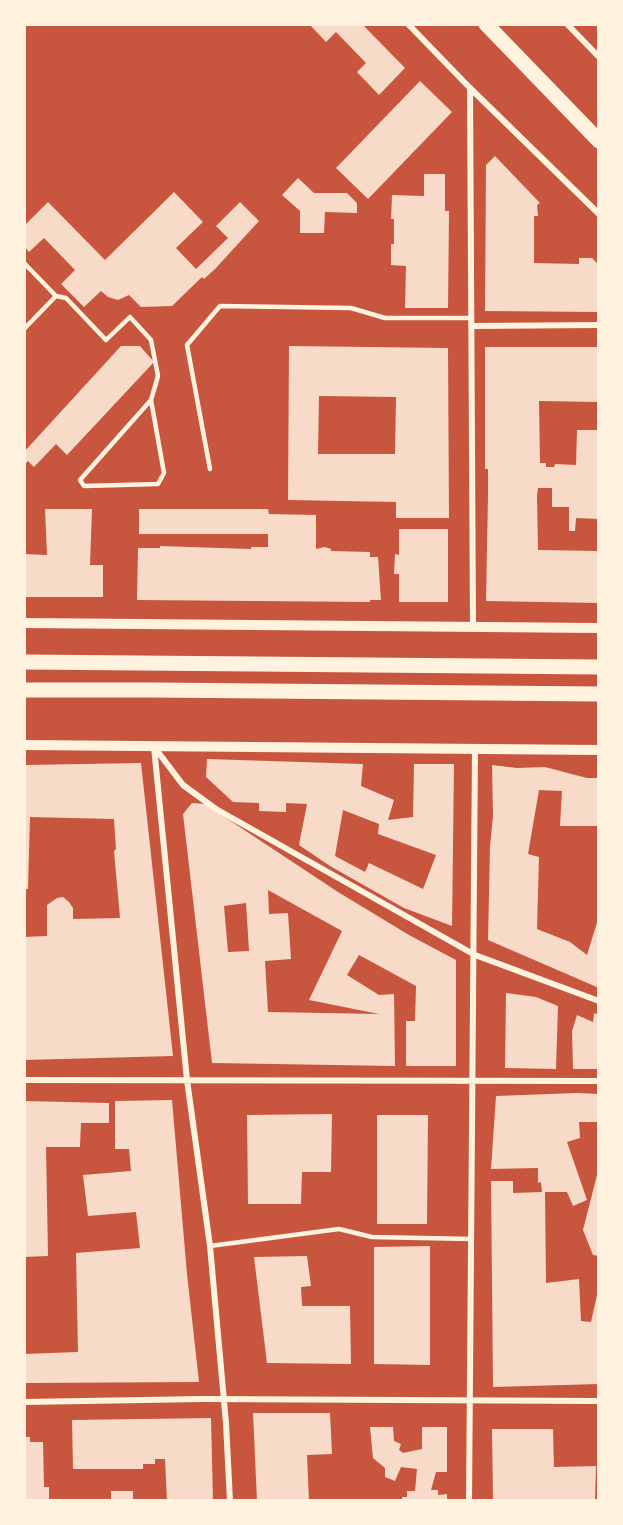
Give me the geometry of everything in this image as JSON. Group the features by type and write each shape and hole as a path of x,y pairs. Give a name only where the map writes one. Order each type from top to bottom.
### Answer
{"main road":[{"path":"486,24 599,141"},
{"path":"24,662 599,667"},
{"path":"24,690 599,694"}],"street":[{"path":"408,24 416,27 470,88 599,214"},
{"path":"567,24 599,57"},
{"path":"470,88 473,628"},
{"path":"472,326 599,325"},
{"path":"24,623 599,628"},
{"path":"24,745 599,750"},
{"path":"154,747 183,785 216,809 474,955 599,1001"},
{"path":"154,747 187,1080 210,1246 224,1400 230,1501"},
{"path":"469,1501 475,749"},
{"path":"24,1080 599,1080"},
{"path":"24,1402 599,1401"}],"lane":[{"path":"24,262 56,296 66,298 106,340 130,317 151,340 158,376 151,400 80,480 84,486 158,484 164,473 151,400"},
{"path":"24,328 56,296"},
{"path":"210,469 187,345 220,306 351,308 385,318 472,318"},
{"path":"210,1246 339,1229 372,1237 471,1239"}],"building":[{"path":"309,24 362,24 405,68 379,95 357,72 366,63 336,32 326,42"},
{"path":"420,81 452,112 368,199 336,168"},
{"path":"495,156 540,203 537,205 538,216 534,216 534,263 579,264 579,258 592,258 599,265 599,312 485,311 486,165"},
{"path":"424,174 445,174 445,211 449,211 448,308 405,308 406,266 391,265 391,244 394,244 394,219 391,219 392,195 424,196"},
{"path":"298,178 314,193 347,193 357,203 357,213 325,212 324,233 300,233 300,211 282,195"},
{"path":"174,192 203,222 176,248 196,269 228,238 216,226 240,202 259,221 215,269 204,279 202,277 172,306 141,307 129,295 118,300 108,297 101,291 84,307 61,284 75,270 44,238 29,252 24,246 24,226 48,202 105,260"},
{"path":"121,346 140,346 154,362 67,455 56,444 34,467 28,461 24,465 24,452"},
{"path":"289,346 448,348 449,518 396,518 396,502 288,500","holes":["319,396 396,397 395,454 318,454"]},
{"path":"485,347 599,347 599,402 539,401 540,463 546,463 546,467 554,467 555,464 576,465 577,430 599,430 599,519 576,518 575,531 569,531 569,507 552,507 552,488 538,488 537,496 538,550 599,551 599,603 486,601 488,469 485,469"},
{"path":"45,509 92,509 90,565 103,565 103,597 24,597 24,554 47,555"},
{"path":"139,509 268,509 269,514 316,515 316,549 325,547 331,551 370,552 370,557 378,557 381,600 370,600 370,602 137,600 138,548 160,548 160,546 251,549 251,547 268,547 268,534 139,534"},
{"path":"399,529 448,529 448,602 399,602 399,574 394,574 395,554 399,555"},
{"path":"207,759 363,764 361,786 394,800 388,820 413,817 414,764 454,764 452,926 404,908 330,866 299,845 307,804 286,803 286,812 259,811 259,803 233,802 206,777","holes":["343,810 379,824 378,834 436,855 423,889 369,863 365,872 335,856"]},
{"path":"141,763 173,1056 24,1060 24,937 47,936 47,905 57,898 63,897 69,902 73,908 73,919 120,918 114,851 116,849 114,819 30,817 28,889 24,889 24,765"},
{"path":"492,765 517,768 545,767 587,778 599,778 599,826 560,826 562,791 539,790 528,854 539,857 537,929 570,942 587,955 599,916 599,988 488,940 493,816"},
{"path":"192,803 205,804 338,892 409,935 456,960 456,1066 406,1066 406,1021 415,1021 416,986 359,955 347,975 379,995 394,994 395,1066 212,1063 183,814","holes":["268,890 342,931 309,1000 379,1014 268,1012 265,961 291,959 288,913 269,914","246,903 249,951 228,952 224,906"]},
{"path":"506,993 536,997 558,1006 556,1069 505,1068"},
{"path":"594,1013 599,1015 599,1069 573,1069 572,1031 577,1015 593,1022"},
{"path":"599,1094 599,1122 579,1122 580,1138 567,1142 587,1200 573,1206 567,1192 545,1192 546,1283 579,1279 581,1321 591,1322 599,1286 599,1384 493,1387 491,1181 513,1181 513,1193 542,1192 541,1182 538,1183 538,1168 491,1169 496,1096"},
{"path":"172,1100 199,1382 24,1383 24,1354 78,1352 76,1253 140,1248 136,1212 88,1216 83,1175 131,1171 129,1149 115,1149 115,1101"},
{"path":"24,1101 109,1103 109,1123 81,1123 80,1147 46,1147 48,1256 24,1257"},
{"path":"332,1114 331,1172 302,1172 301,1204 248,1204 247,1115"},
{"path":"377,1115 428,1115 427,1224 377,1224"},
{"path":"598,1171 599,1256 593,1255 583,1230"},
{"path":"430,1246 430,1365 374,1364 374,1247"},
{"path":"307,1256 311,1286 301,1287 302,1306 350,1306 351,1364 267,1363 254,1257"},
{"path":"253,1413 330,1413 332,1454 307,1455 309,1501 257,1501"},
{"path":"211,1418 213,1501 167,1501 165,1459 155,1459 155,1464 143,1464 143,1469 73,1469 72,1420"},
{"path":"370,1427 393,1427 394,1441 401,1444 399,1450 403,1453 422,1449 422,1427 447,1427 447,1472 436,1472 431,1490 438,1490 438,1495 447,1494 447,1501 402,1501 402,1497 407,1497 407,1491 415,1491 417,1469 401,1467 395,1481 385,1477 385,1468 373,1458"},
{"path":"492,1429 553,1429 554,1467 596,1466 595,1501 493,1501"},
{"path":"24,1437 30,1437 30,1442 43,1442 44,1487 49,1487 49,1501 24,1501"},
{"path":"111,1491 133,1491 133,1501 111,1501"}]}
